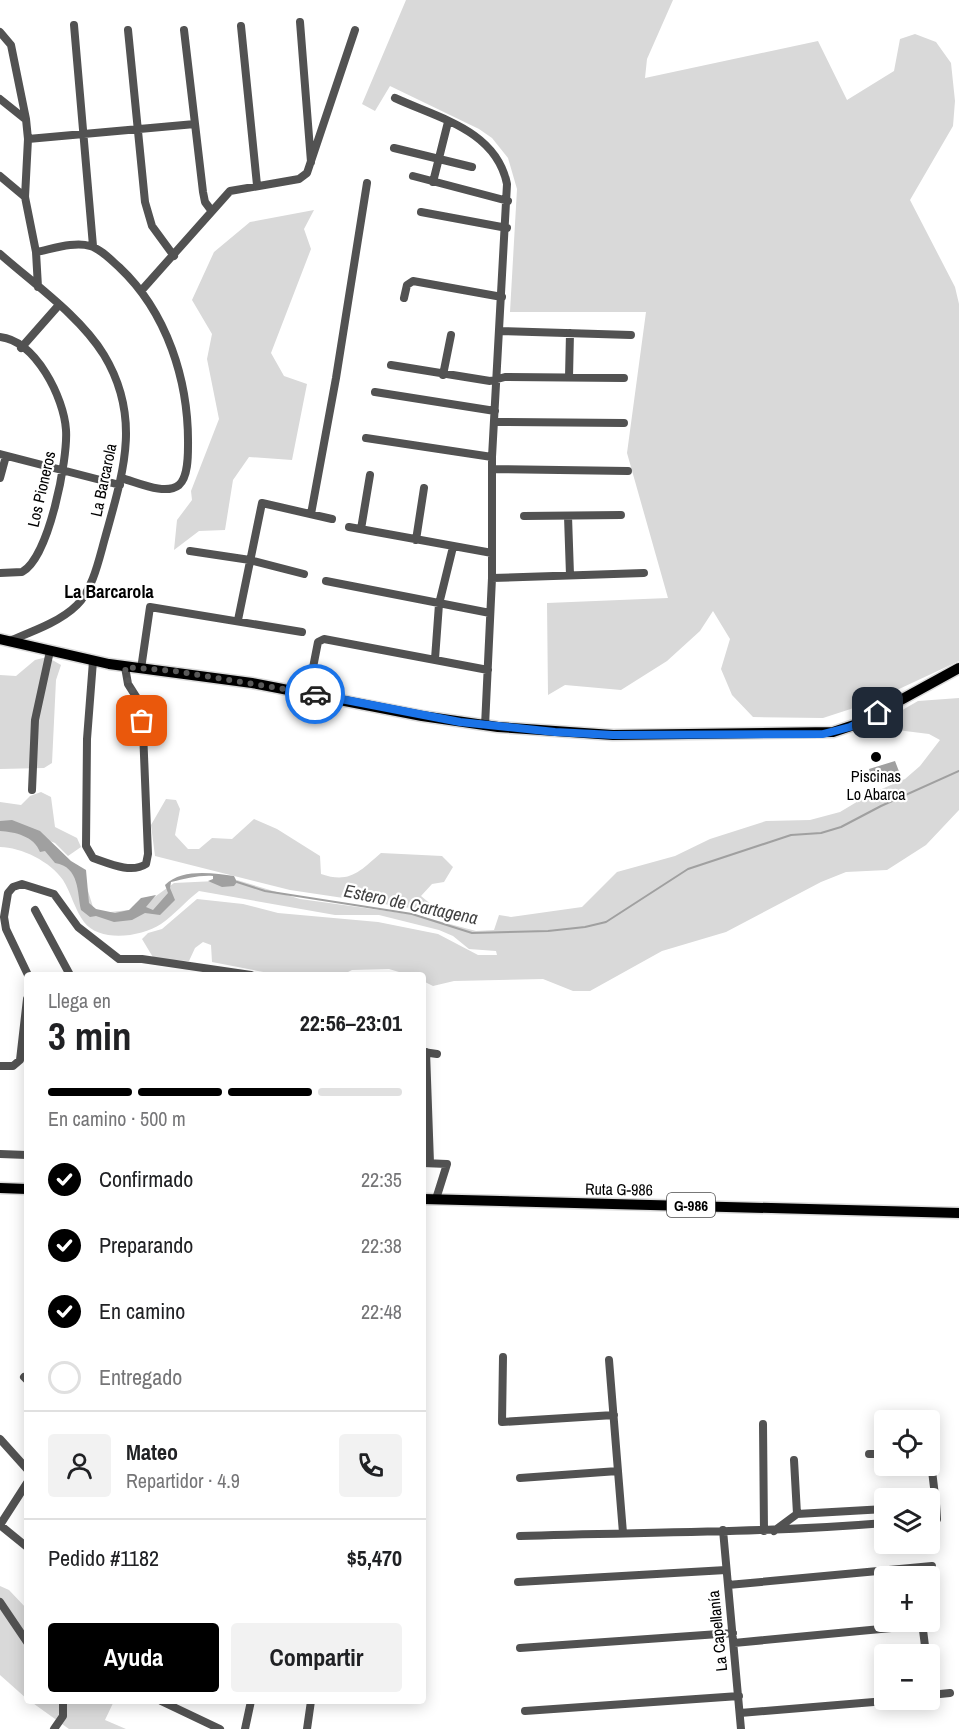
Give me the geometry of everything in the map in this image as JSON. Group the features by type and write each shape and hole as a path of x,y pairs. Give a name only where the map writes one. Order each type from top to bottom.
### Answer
{"main road":[{"path":"4,640 125,667 175,671 485,726 613,735 823,734 857,724 959,668"},
{"path":"0,1188 24,1189"},
{"name":"Ruta G-986","path":"426,1199 959,1213"}],"street":[{"path":"300,22 312,166"},
{"path":"74,25 93,246"},
{"path":"241,26 257,185"},
{"path":"128,30 145,202 152,226 174,256"},
{"path":"184,30 204,198 212,210"},
{"path":"141,291 230,191 299,179 312,166 355,30"},
{"path":"0,32 11,45 26,119 28,139 25,197 36,252 38,287"},
{"path":"394,98 477,136 494,152 506,175 507,228 492,457 492,578 485,726"},
{"path":"0,99 26,119"},
{"path":"433,182 448,122"},
{"path":"28,139 195,124"},
{"path":"394,148 472,168"},
{"path":"0,176 25,197"},
{"path":"413,176 508,201"},
{"path":"311,514 336,378 367,183"},
{"path":"421,212 507,228"},
{"path":"0,478 3,455 62,470 170,489 183,480 187,460 187,428 176,362 164,328 141,291 114,262 93,246 83,244 36,252"},
{"name":"La Barcarola","path":"0,254 79,323 96,343 118,384 127,431 126,458 121,482 101,553 82,599 72,610 4,640"},
{"path":"405,298 408,284 413,281 502,297"},
{"path":"21,348 58,306"},
{"path":"500,331 631,335"},
{"path":"569,377 570,333"},
{"path":"443,375 451,335"},
{"name":"Los Pioneros","path":"0,573 22,572 34,563 44,539 62,470 66,432 60,402 47,375 21,348 2,336"},
{"path":"391,365 490,381 569,377 624,378"},
{"path":"375,392 495,411"},
{"path":"494,422 624,423"},
{"path":"366,438 492,457"},
{"path":"492,469 628,471"},
{"path":"362,529 370,475"},
{"path":"416,540 424,488"},
{"path":"238,620 262,503 332,519"},
{"path":"524,516 621,515"},
{"path":"568,516 570,575"},
{"path":"349,527 492,553"},
{"path":"435,659 439,604 453,547"},
{"path":"190,551 250,560 304,574"},
{"path":"492,578 644,573"},
{"path":"326,581 490,613"},
{"path":"141,669 150,607 302,632"},
{"path":"308,693 318,642 324,639 488,670"},
{"path":"32,790 35,720 50,651"},
{"path":"93,661 87,739 86,846 93,858 116,866 141,868 146,864 148,854 142,706 128,684 125,667"},
{"path":"27,972 6,929 4,917 8,893 13,886 22,884 54,894 78,927 119,959 147,959 232,972"},
{"path":"36,910 68,972"},
{"path":"0,1066 13,1066 20,1060 24,1025"},
{"path":"426,1052 437,1054"},
{"path":"426,1126 427,1163 447,1164 436,1199"},
{"path":"0,1154 24,1155"},
{"path":"503,1357 502,1422 614,1415"},
{"path":"609,1360 623,1533"},
{"path":"763,1424 769,1531"},
{"path":"0,1439 24,1466"},
{"path":"869,1454 874,1454"},
{"path":"794,1460 797,1514"},
{"path":"520,1478 618,1471"},
{"path":"24,1488 0,1525 24,1545"},
{"path":"769,1531 797,1514 874,1510"},
{"path":"520,1536 723,1530 769,1531 874,1524"},
{"name":"La Capellanía","path":"723,1530 741,1729"},
{"path":"518,1582 726,1570"},
{"path":"728,1585 874,1571"},
{"path":"0,1602 24,1638"},
{"path":"734,1643 874,1628"},
{"path":"520,1648 733,1633"},
{"path":"940,1694 950,1693"},
{"path":"525,1711 739,1696"},
{"path":"740,1713 874,1702"},
{"path":"54,1729 63,1716 63,1704"},
{"path":"167,1704 220,1729"},
{"path":"245,1729 250,1704"},
{"path":"308,1729 311,1704"}],"shaded area":[{"path":"406,0 673,0 647,59 645,78 818,41 847,100 894,71 900,39 915,34 936,42 951,63 955,101 953,126 910,200 955,287 959,304 959,661 869,703 823,718 753,717 732,695 721,669 730,639 713,611 700,631 667,661 621,690 565,685 548,695 547,603 668,598 627,453 646,312 510,312 517,189 508,158 492,138 479,129 390,86 375,111 362,104"},
{"path":"314,210 304,229 311,249 271,353 284,376 307,384 292,460 249,457 233,480 225,530 199,531 174,550 177,520 192,500 191,491 219,419 207,359 212,334 192,300 214,252 250,222"},
{"path":"47,657 61,665 56,680 52,763 44,768 0,769 0,675 16,676 35,660"},
{"path":"959,698 959,810 926,845 887,870 846,872 821,882 726,932 662,951 590,991 573,991 543,979 454,981 433,986 426,982 426,972 399,972 389,969 348,972 264,972 212,962 211,945 203,942 195,948 189,961 154,959 142,939 148,933 162,929 197,899 243,904 278,913 378,922 438,934 478,955 497,955 496,951 469,949 453,936 439,930 379,915 335,915 199,891 153,929 121,936 100,933 91,929 84,922 58,873 35,857 0,847 0,829 17,830 83,875 93,907 101,913 138,909 174,883 237,880 300,899 416,915 476,931 494,930 499,915 511,917 582,907 617,872 675,856 710,839 766,821 810,820 840,812 870,794 905,779 920,766 940,740 929,734 873,727 918,701"},
{"path":"895,761 900,774 873,783 869,769"},
{"path":"41,792 51,797 55,827 77,838 81,847 68,856 55,843 0,821 0,802 21,805 30,796"},
{"path":"166,799 176,800 180,809 175,835 188,849 199,849 212,838 232,839 254,819 277,829 320,856 321,874 331,877 354,874 381,853 442,856 453,867 444,882 432,884 421,896 433,906 417,909 290,890 155,856 151,825"},
{"path":"12,820 40,831 71,861 86,870 89,903 96,909 115,913 129,910 141,898 156,895 146,907 153,910 168,893 165,885 180,876 189,874 234,876 237,882 234,886 222,887 208,881 213,879 213,876 208,876 171,882 170,888 175,900 160,915 145,913 132,920 114,922 96,916 90,917 81,910 76,882 69,870 55,863 45,851 40,852 29,839 18,834 0,831 0,821"},
{"path":"0,1586 9,1590 24,1606 24,1696 0,1675"},
{"path":"34,1704 113,1704 105,1720 126,1729 69,1729"}],"waterway":[{"name":"Estero de Cartagena","path":"237,882 265,891 412,914 472,933 548,931 585,927 606,922 688,869 791,835 821,833 841,827 881,806 959,771"}],"way so far":[{"path":"142,721 142,706 128,684 125,667 175,671 315,694"}],"place":[{"name":"Piscinas Lo Abarca","path":"876,757"}],"district":[{"name":"La Barcarola","path":"109,591"}],"route":[{"path":"315,694 460,722 526,730 613,735 823,734 850,727 878,713"}]}
